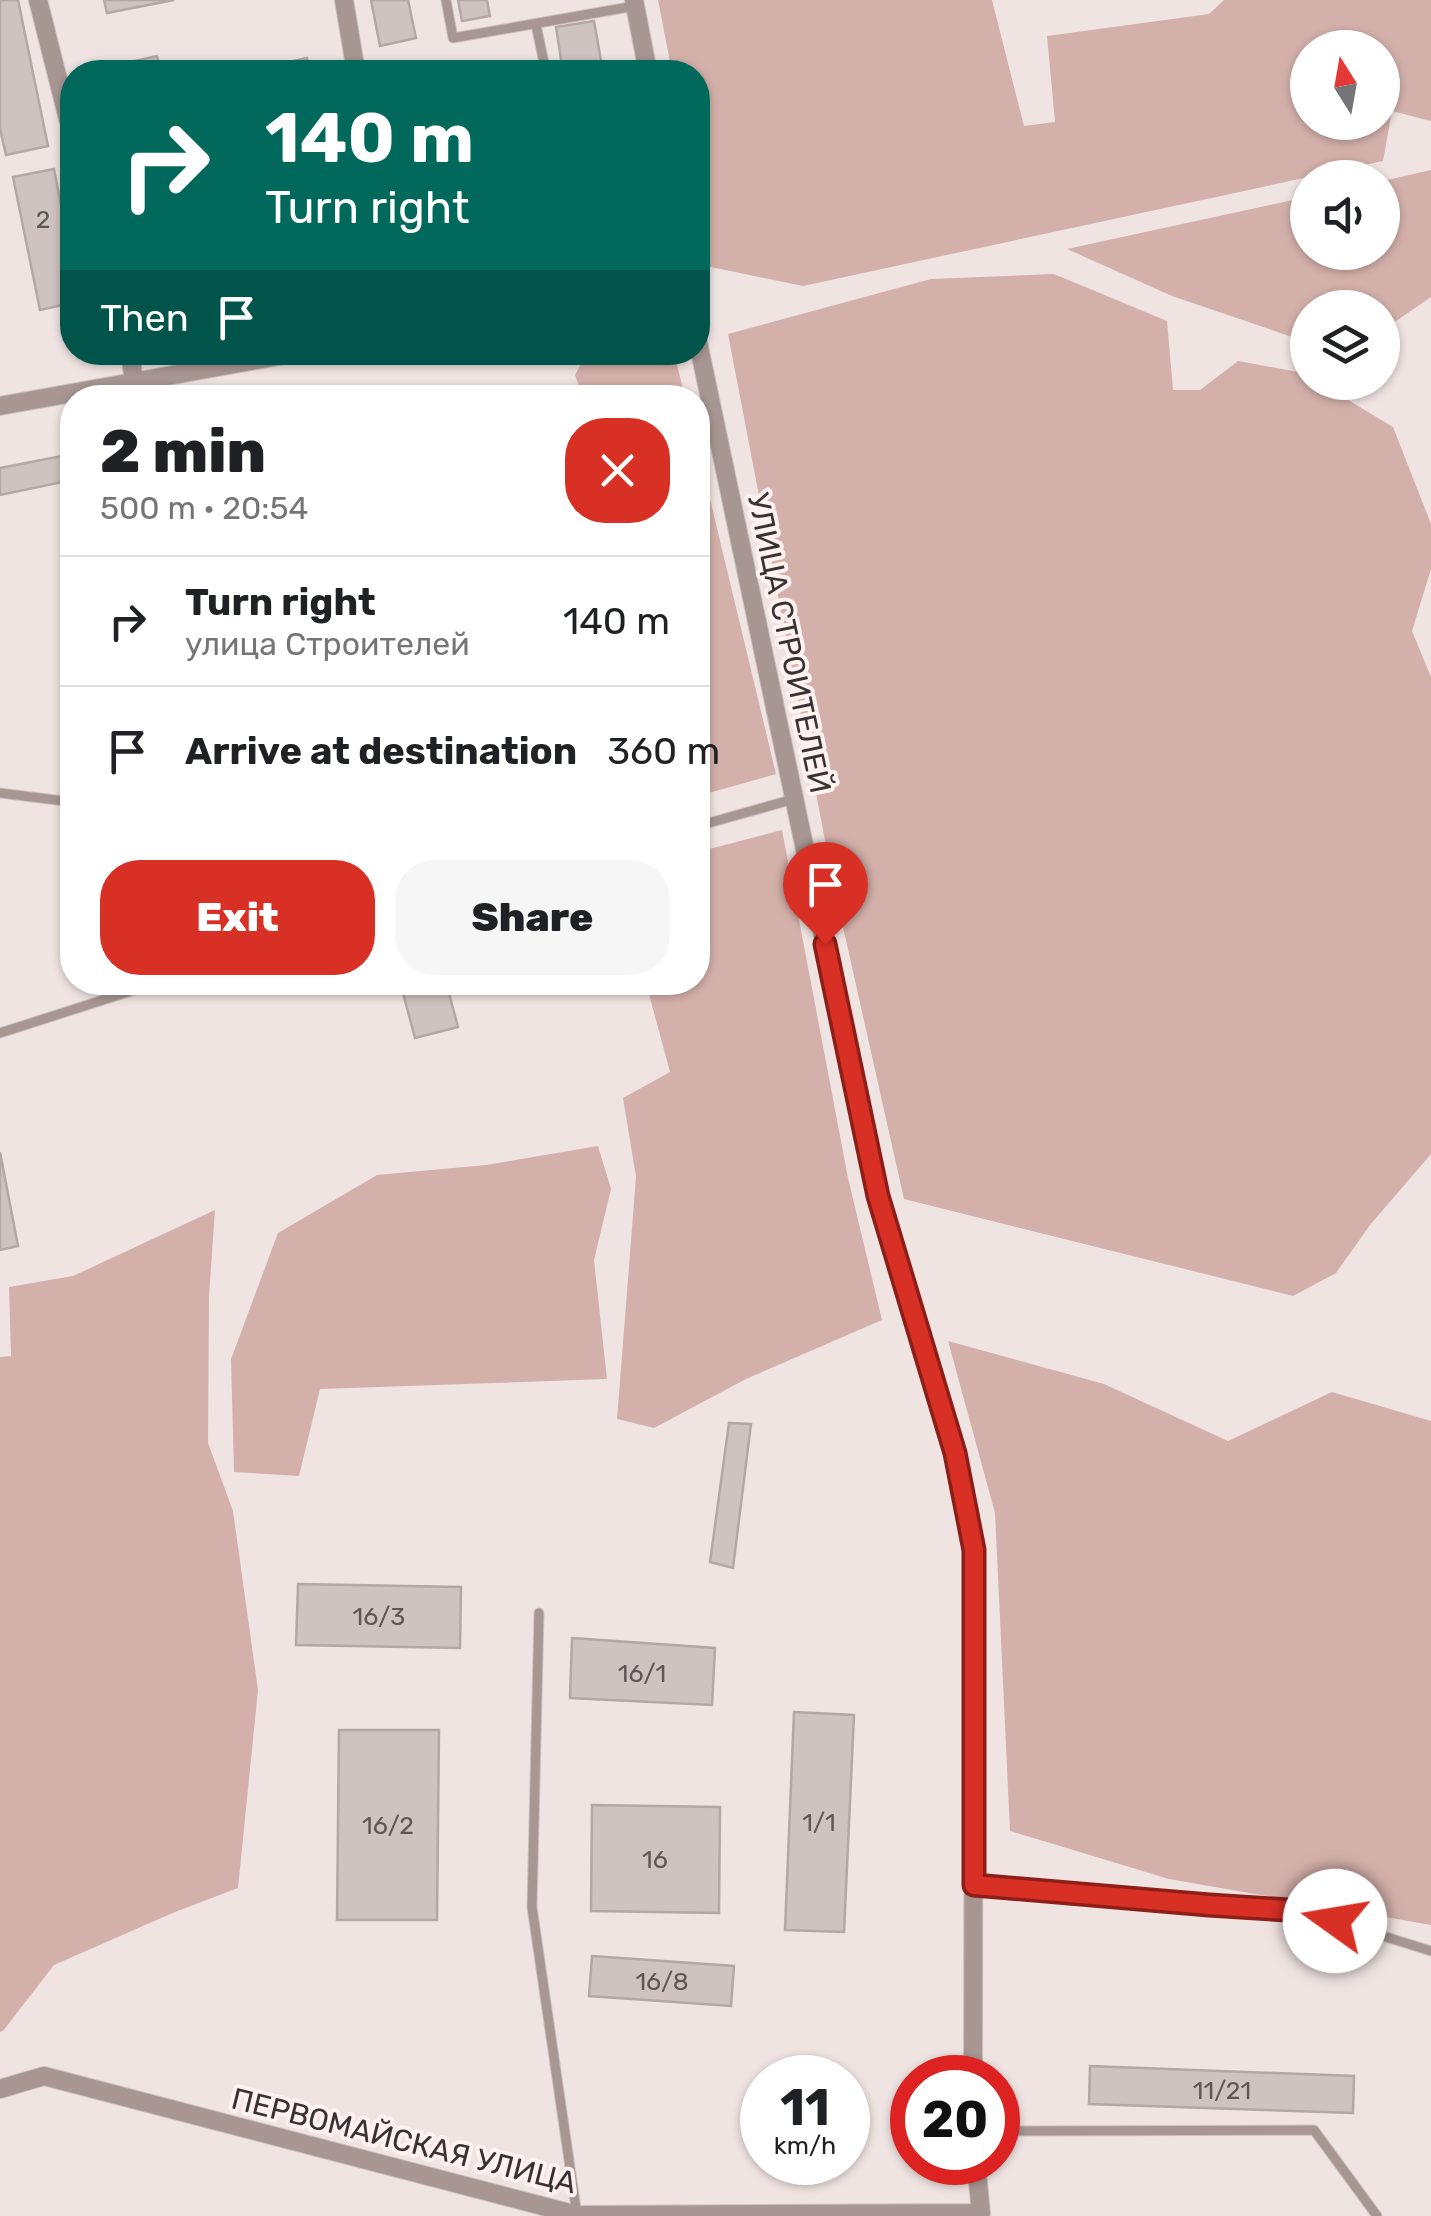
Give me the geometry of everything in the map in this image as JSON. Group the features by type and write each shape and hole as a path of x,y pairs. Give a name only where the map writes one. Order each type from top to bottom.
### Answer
{"street":[{"path":"38,0 60,87"},
{"path":"344,0 354,60"},
{"path":"635,3 646,60"},
{"path":"132,365 134,382"},
{"path":"112,385 228,365"},
{"path":"1,400 60,392"},
{"name":"УЛИЦА СТРОИТЕЛЕЙ","path":"710,399 878,1196 955,1453 974,1550 973,2055"},
{"name":"ПЕРВОМАЙСКАЯ УЛИЦА","path":"0,2089 44,2076 577,2215 981,2214"},
{"path":"978,2185 981,2214"}],"lane":[{"path":"446,0 453,38 635,3"},
{"path":"536,25 543,60"},
{"path":"0,793 60,800"},
{"path":"710,823 794,799"},
{"path":"0,1033 118,995"},
{"path":"540,1613 532,1907 577,2215"},
{"path":"974,1885 1303,1911 1431,1951"},
{"path":"1020,2132 1314,2130 1377,2216"}],"shaded area":[{"path":"658,0 992,0 1024,126 1055,122 1047,36 1209,14 1224,0 1431,0 1431,121 1400,113 1400,30 1290,30 1290,140 1387,140 1383,160 1290,160 1290,181 803,286 710,267 710,60 670,60"},
{"path":"1431,170 1431,297 1400,318 1400,290 1290,290 1290,336 1172,296 1067,249 1290,201 1290,270 1400,270 1400,177"},
{"path":"1054,274 1167,321 1173,390 1200,390 1238,361 1290,370 1290,400 1348,400 1393,427 1431,524 1431,569 1412,631 1431,677 1431,1154 1370,1225 1336,1273 1293,1296 904,1199 834,887 728,334 931,279"},
{"path":"580,365 677,365 682,385 579,385 575,375"},
{"path":"710,499 776,774 710,793"},
{"path":"782,830 848,1178 882,1320 746,1379 654,1428 617,1419 636,1177 623,1098 670,1072 649,995 710,995 710,849"},
{"path":"598,1146 611,1189 594,1260 607,1379 320,1389 299,1476 234,1472 231,1359 278,1233 377,1175 486,1165"},
{"path":"215,1210 209,1296 208,1443 233,1511 258,1690 238,1888 54,1965 0,2032 0,1357 11,1356 9,1287 73,1276"},
{"path":"948,1341 1104,1384 1228,1441 1332,1392 1431,1421 1431,1925 1169,1879 1010,1831 995,1513"}],"building":[{"path":"0,0 18,0 48,146 6,155 0,129"},
{"path":"104,0 174,0 107,13"},
{"path":"371,0 408,0 416,38 380,46"},
{"path":"458,0 487,0 490,16 462,21"},
{"path":"594,21 601,60 561,60 556,27"},
{"path":"54,169 60,200 60,306 40,310 13,177"},
{"path":"60,456 60,482 0,495 0,468"},
{"path":"403,995 449,995 458,1027 415,1038"},
{"path":"0,1152 18,1246 0,1250"},
{"path":"729,1423 751,1424 733,1568 710,1562"},
{"path":"298,1584 461,1587 460,1648 296,1645"},
{"path":"572,1638 715,1648 712,1705 570,1698"},
{"path":"794,1712 854,1715 844,1932 785,1930"},
{"path":"339,1730 439,1730 437,1920 337,1920"},
{"path":"592,1805 720,1807 719,1913 591,1911"},
{"path":"592,1956 734,1966 731,2006 589,1996"},
{"path":"1090,2066 1354,2076 1353,2113 1089,2104"}],"route":[{"path":"825,944 878,1196 955,1453 974,1550 974,1885 1303,1911 1335,1921"}]}
